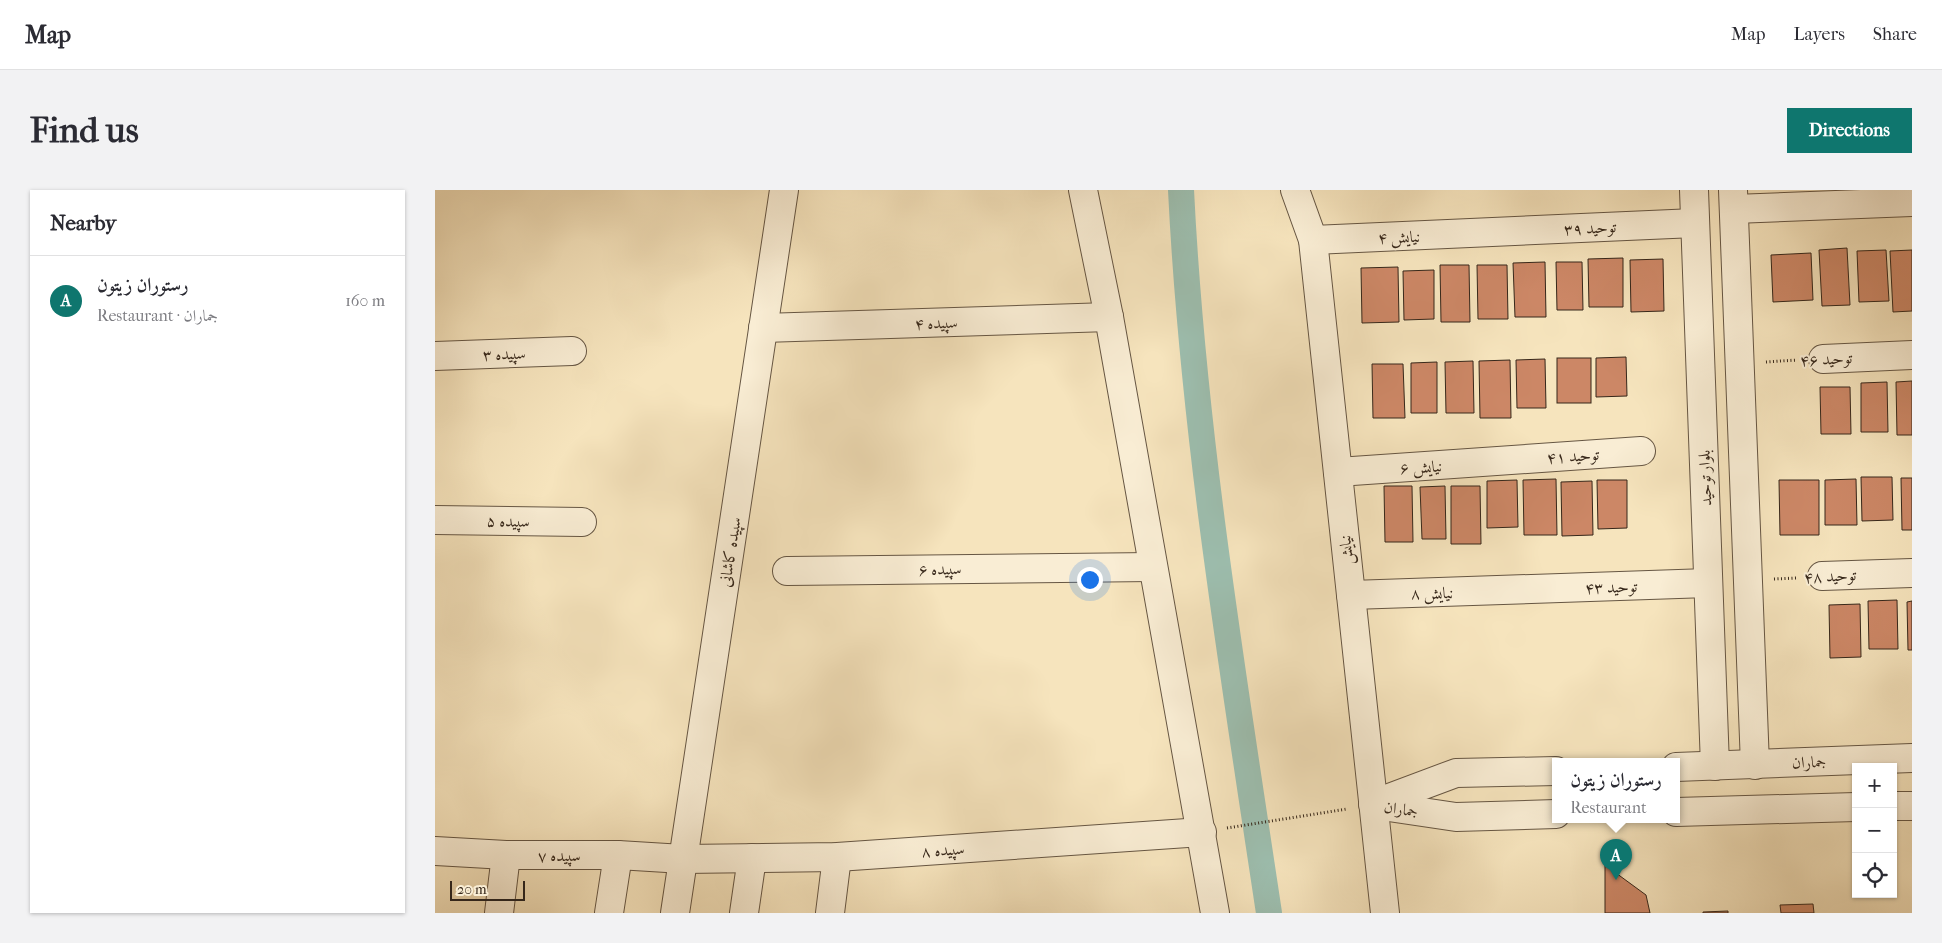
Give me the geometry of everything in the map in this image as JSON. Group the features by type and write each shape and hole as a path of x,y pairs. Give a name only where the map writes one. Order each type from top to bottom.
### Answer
{"street":[{"name":"سپیده کاشانی","path":"675,913 784,190"},
{"path":"1083,190 1109,318 1215,913"},
{"name":"نیایش","path":"1295,190 1313,240 1385,913"},
{"name":"بلوار توحید","path":"1694,190 1715,766"},
{"path":"1755,764 1733,199 1912,202"},
{"name":"توحید ۳۹","path":"1485,233 1695,223"},
{"name":"نیایش ۴","path":"1313,240 1485,233"},
{"name":"سپیده ۴","path":"763,328 1109,318"},
{"name":"سپیده ۳","path":"435,356 572,351"},
{"name":"توحید ۴۶","path":"1823,359 1912,355"},
{"name":"توحید ۴۱","path":"1505,462 1641,451"},
{"name":"نیایش ۶","path":"1338,472 1505,462"},
{"name":"سپیده ۵","path":"435,520 581,522"},
{"name":"سپیده ۶","path":"787,570 1152,567"},
{"name":"توحید ۴۸","path":"1822,576 1912,573"},
{"name":"توحید ۴۳","path":"1513,591 1708,583"},
{"name":"نیایش ۸","path":"1351,595 1513,591"},
{"name":"جماران","path":"1680,767 1912,758"},
{"name":"جماران","path":"1373,804 1456,773 1552,771"},
{"name":"جماران","path":"1373,804 1456,817 1552,814"},
{"path":"1897,806 1912,806"},
{"path":"1680,812 1852,807"},
{"name":"سپیده ۸","path":"683,859 837,857 1202,832"},
{"name":"سپیده ۷","path":"435,851 506,855 618,855 683,859"},
{"path":"499,913 506,855"},
{"path":"609,913 618,855"},
{"path":"830,913 837,857"},
{"path":"744,913 752,858"}],"path":[{"name":"توحید ۴۶","path":"1740,364 1823,359"},
{"name":"توحید ۴۸","path":"1748,581 1822,576"},
{"path":"1202,832 1373,804"}],"building":[{"path":"1847,248 1850,305 1822,306 1819,250"},
{"path":"1886,250 1889,301 1859,302 1857,251"},
{"path":"1912,250 1912,311 1893,312 1890,251"},
{"path":"1811,253 1813,300 1773,302 1771,255"},
{"path":"1623,258 1623,307 1589,307 1588,259"},
{"path":"1663,259 1664,311 1631,312 1630,260"},
{"path":"1545,262 1546,317 1515,317 1513,263"},
{"path":"1556,262 1582,262 1583,310 1557,310"},
{"path":"1440,265 1469,265 1470,322 1441,322"},
{"path":"1477,265 1507,265 1508,319 1478,319"},
{"path":"1398,267 1399,322 1362,323 1361,268"},
{"path":"1434,270 1434,319 1404,320 1403,271"},
{"path":"1626,357 1627,396 1596,397 1596,358"},
{"path":"1557,358 1591,358 1591,403 1557,403"},
{"path":"1545,359 1546,408 1517,408 1516,360"},
{"path":"1510,360 1511,418 1480,418 1479,361"},
{"path":"1473,361 1474,413 1446,413 1445,362"},
{"path":"1437,362 1437,413 1411,413 1411,363"},
{"path":"1372,364 1403,364 1405,418 1373,418"},
{"path":"1912,381 1912,435 1897,435 1896,382"},
{"path":"1887,382 1888,432 1861,432 1861,383"},
{"path":"1820,387 1850,387 1851,434 1821,434"},
{"path":"1861,477 1892,477 1893,520 1862,521"},
{"path":"1901,478 1912,478 1912,530 1902,530"},
{"path":"1556,479 1557,535 1524,535 1523,480"},
{"path":"1856,479 1857,525 1825,525 1825,480"},
{"path":"1517,480 1518,527 1487,528 1487,481"},
{"path":"1597,480 1627,480 1627,528 1598,529"},
{"path":"1779,480 1819,480 1819,535 1780,535"},
{"path":"1592,481 1593,535 1562,536 1561,482"},
{"path":"1384,486 1412,486 1413,542 1385,542"},
{"path":"1445,486 1446,539 1422,539 1420,487"},
{"path":"1451,486 1480,486 1481,544 1451,544"},
{"path":"1897,600 1898,649 1869,649 1868,601"},
{"path":"1912,601 1912,650 1908,650 1907,602"},
{"path":"1860,604 1861,657 1830,658 1829,605"},
{"path":"1605,865 1646,895 1650,913 1605,913"},
{"path":"1813,904 1814,913 1781,913 1780,905"},
{"path":"1728,911 1728,913 1703,913 1703,912"}],"waterway":[{"path":"1181,190 1195,372 1216,553 1269,913"}],"place":[{"name":"رستوران زیتون","path":"1616,880"}]}
